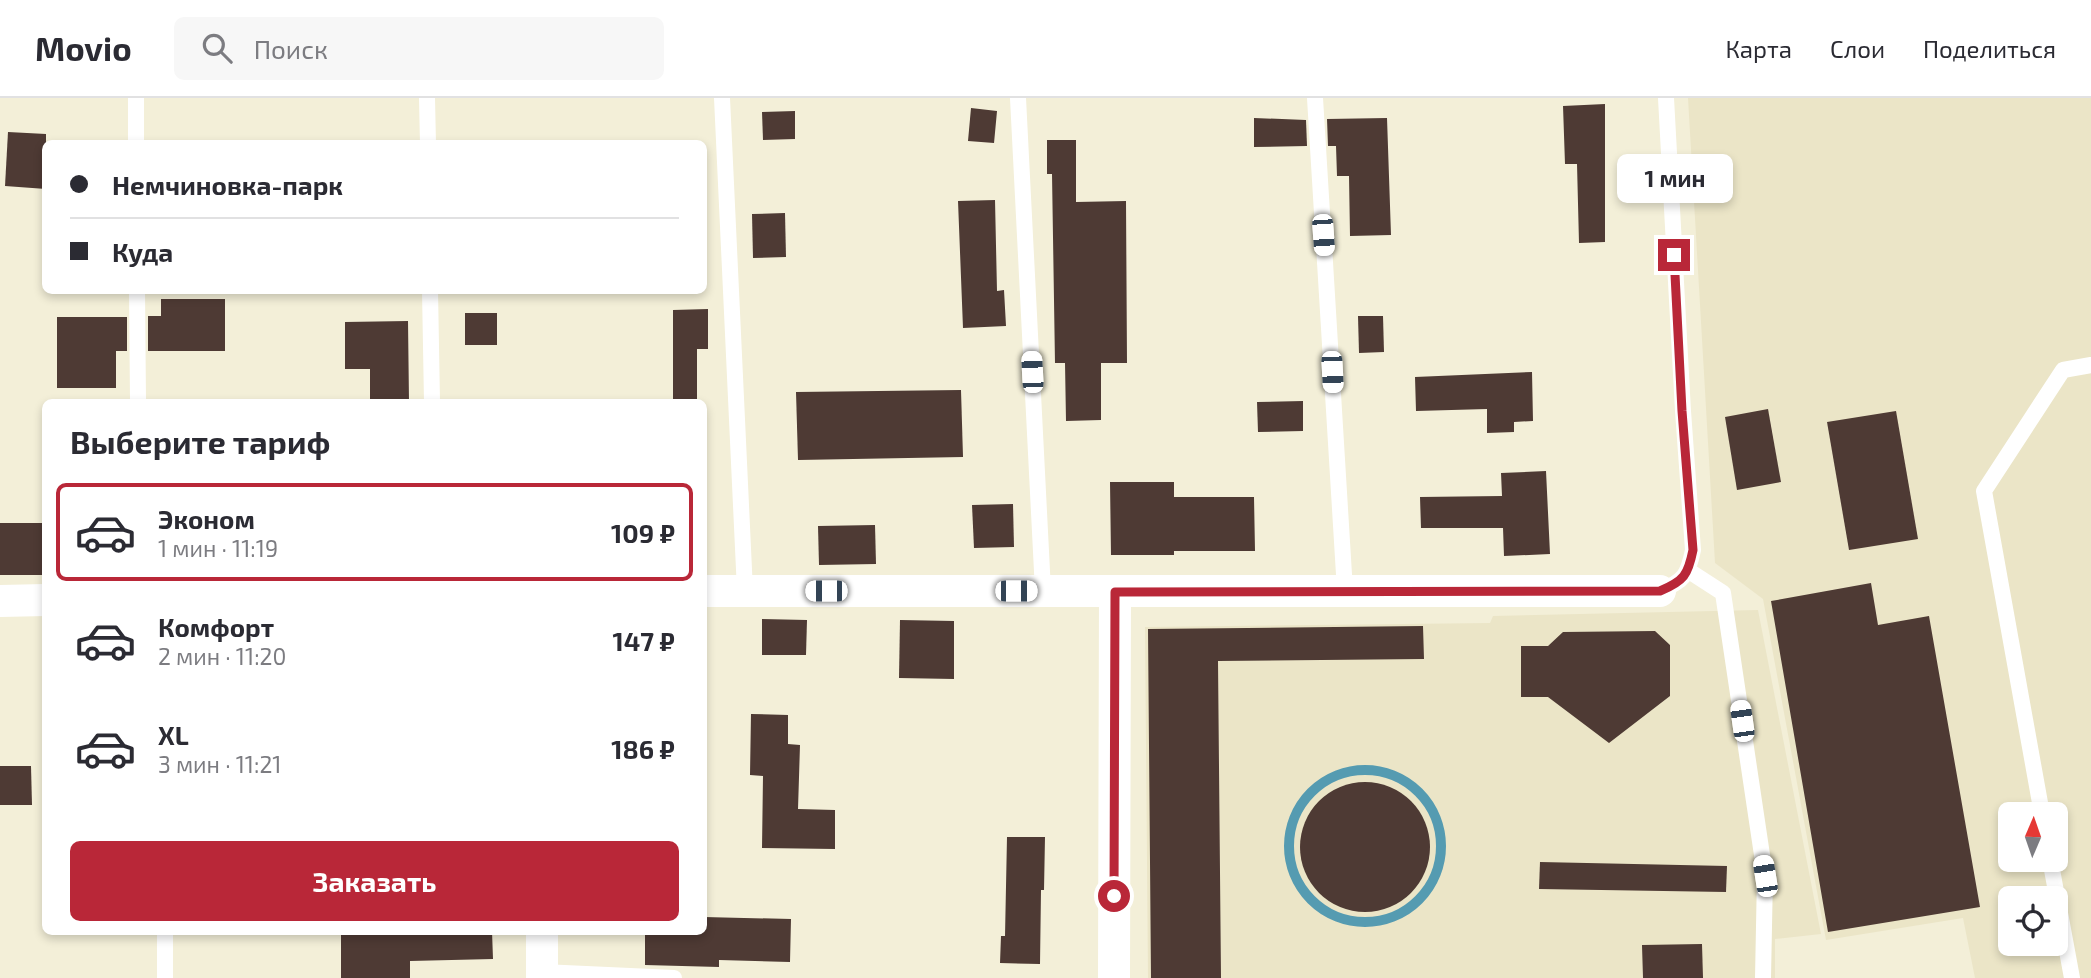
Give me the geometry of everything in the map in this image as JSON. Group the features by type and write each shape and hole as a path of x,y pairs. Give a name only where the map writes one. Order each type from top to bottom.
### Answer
{"street":[{"path":"707,591 1660,591"},
{"path":"1114,978 1115,592"},
{"path":"0,601 42,600"},
{"path":"542,935 542,975"}],"lane":[{"path":"136,98 136,140"},
{"path":"427,98 428,140"},
{"path":"722,98 745,591"},
{"path":"1018,98 1043,592"},
{"path":"1315,98 1345,591"},
{"path":"1660,591 1677,584 1689,571 1693,550 1682,411 1666,98"},
{"path":"137,294 138,399"},
{"path":"430,294 432,399"},
{"path":"2040,802 1984,491 2063,370 2091,365"},
{"path":"1689,571 1723,593 1765,876 1763,978"},
{"path":"2052,872 2072,978"},
{"path":"165,935 165,978"},
{"path":"542,975 674,978"}],"shaded area":[{"path":"1688,98 2091,98 2091,978 1975,978 1963,918 1826,940 1763,599 1715,563"},
{"path":"1758,610 1821,934 1775,939 1775,978 1148,978 1145,627 1490,623 1493,616"}],"building":[{"path":"1605,104 1605,242 1579,243 1577,164 1565,164 1563,106"},
{"path":"971,108 997,111 994,143 968,141"},
{"path":"795,111 795,139 763,140 762,112"},
{"path":"1254,118 1306,120 1307,146 1254,147"},
{"path":"1387,118 1391,235 1350,236 1349,176 1337,176 1336,146 1328,146 1327,119"},
{"path":"8,132 46,134 46,140 42,140 42,189 5,186"},
{"path":"1047,140 1076,140 1076,202 1126,201 1127,363 1101,363 1101,420 1066,421 1065,363 1055,363 1052,174 1047,174"},
{"path":"995,200 997,291 1004,290 1006,326 963,328 958,201"},
{"path":"785,213 786,257 753,258 752,214"},
{"path":"161,299 225,299 225,351 148,351 148,316 161,316"},
{"path":"708,309 708,349 697,349 697,399 673,399 673,310"},
{"path":"465,313 497,313 497,345 465,345"},
{"path":"1358,316 1383,316 1384,352 1359,353"},
{"path":"57,317 127,317 127,351 116,351 116,388 57,388"},
{"path":"408,321 409,399 370,399 370,369 345,369 345,322"},
{"path":"1532,372 1533,421 1514,422 1514,432 1487,433 1487,409 1416,411 1415,377"},
{"path":"961,390 963,457 798,460 796,392"},
{"path":"1303,401 1303,431 1258,432 1257,402"},
{"path":"1768,409 1781,482 1737,490 1725,417"},
{"path":"1896,411 1918,539 1849,550 1827,422"},
{"path":"1546,471 1550,554 1504,556 1503,528 1421,528 1420,497 1502,496 1501,473"},
{"path":"1110,482 1174,482 1174,497 1254,497 1255,551 1174,551 1174,555 1111,555"},
{"path":"1013,504 1014,547 974,548 972,505"},
{"path":"0,523 42,523 42,575 0,575"},
{"path":"875,525 876,564 819,565 818,526"},
{"path":"1871,583 1878,625 1929,616 1980,907 1828,932 1771,601"},
{"path":"762,619 807,620 806,655 762,655"},
{"path":"900,620 954,621 954,679 899,678"},
{"path":"1423,626 1424,659 1218,661 1221,978 1151,978 1148,629"},
{"path":"1655,631 1670,645 1670,696 1609,743 1548,697 1521,697 1521,646 1548,646 1563,632"},
{"path":"751,714 788,715 788,744 800,745 798,809 835,810 835,849 762,848 763,776 750,775"},
{"path":"0,766 31,766 32,805 0,805"},
{"path":"1365,782 1390,787 1411,801 1425,822 1430,847 1425,872 1411,893 1390,907 1365,912 1340,907 1319,893 1305,872 1300,847 1305,822 1319,801 1340,787"},
{"path":"1007,837 1045,837 1040,964 1000,963 1001,936 1005,936"},
{"path":"1540,862 1727,866 1726,892 1539,889"},
{"path":"707,917 791,919 790,962 719,960 719,967 645,965 645,935 707,935"},
{"path":"341,935 492,935 493,959 410,961 410,978 341,978"},
{"path":"1702,944 1703,978 1643,978 1642,945"}],"waterway":[{"path":"1365,770 1394,776 1419,792 1435,817 1441,846 1435,875 1419,900 1394,916 1365,922 1336,916 1311,900 1295,875 1289,846 1295,817 1311,792 1336,776 1365,770"}],"route":[{"path":"1114,896 1115,592 1660,591 1677,584 1689,571 1693,550 1674,255"}]}
